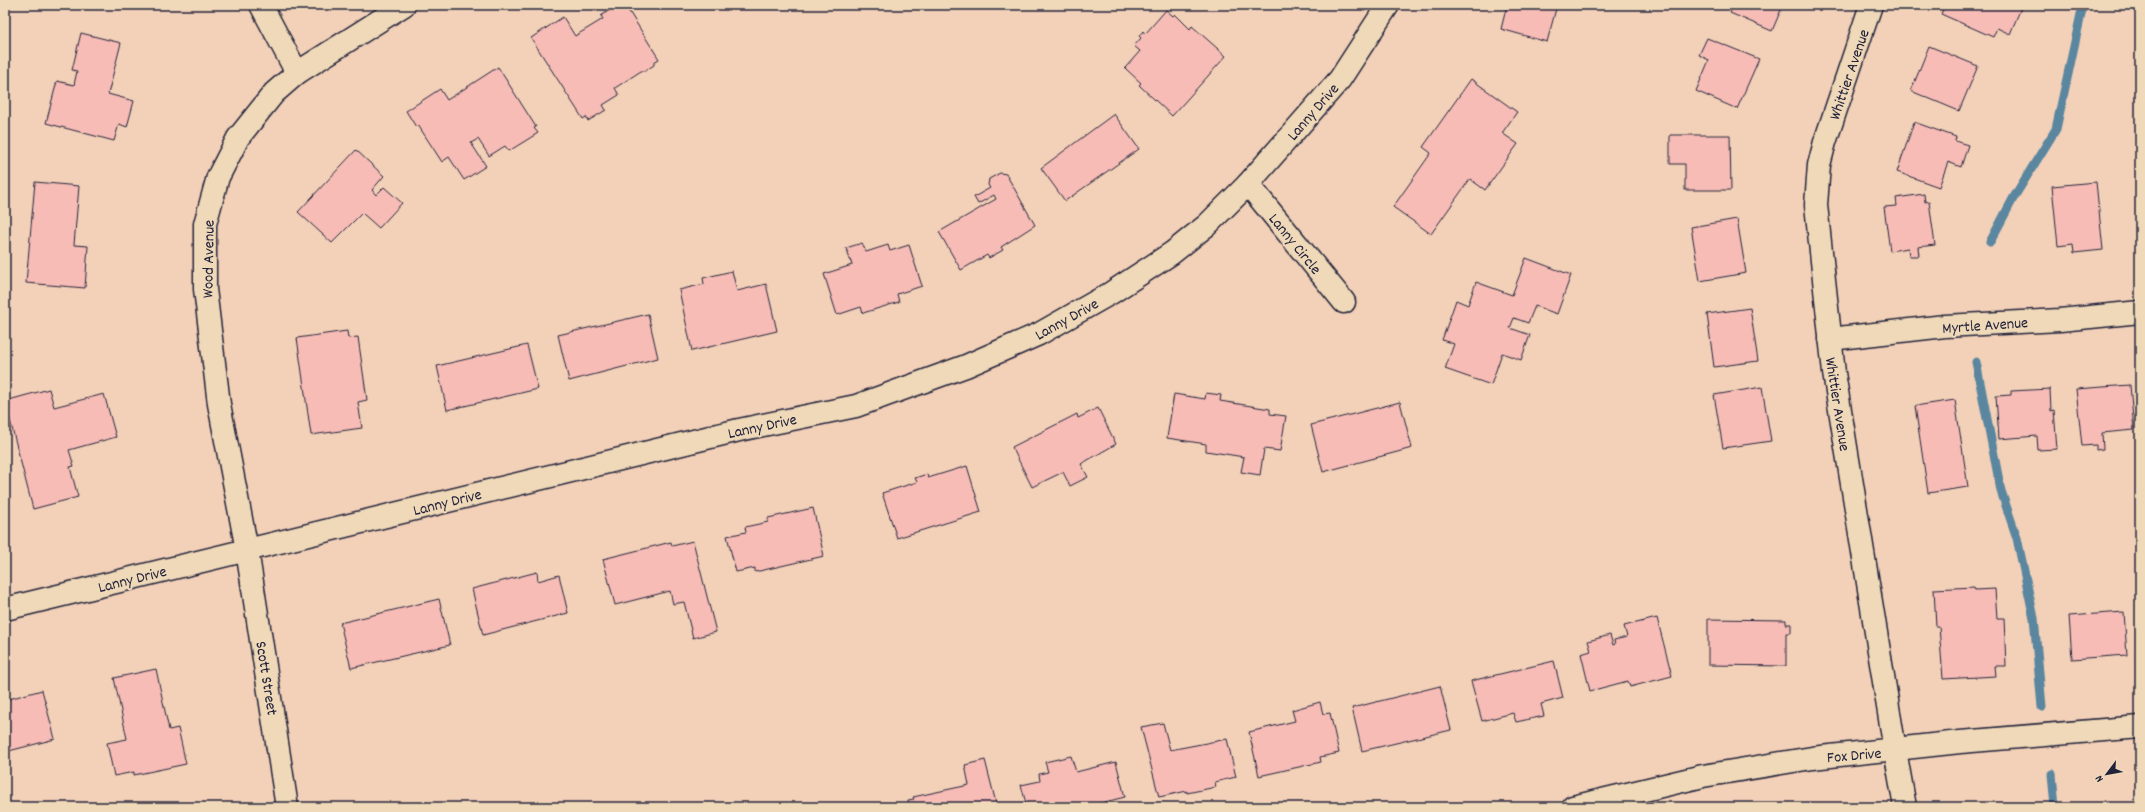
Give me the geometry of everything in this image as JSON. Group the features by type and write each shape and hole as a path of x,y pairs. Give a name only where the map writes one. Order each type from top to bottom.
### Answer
{"street":[{"path":"261,5 297,72"},
{"name":"Wood Avenue","path":"247,550 217,389 205,289 204,224 218,177 238,138 274,93 297,72 404,5"},
{"name":"Lanny Drive","path":"5,609 740,430 856,406 966,366 1039,334 1111,293 1172,253 1208,224 1248,184 1340,79 1388,5"},
{"name":"Whittier Avenue","path":"1871,5 1825,142 1819,165 1816,205 1834,374 1905,807"},
{"name":"Lanny Circle","path":"1248,184 1344,302"},
{"name":"Myrtle Avenue","path":"1830,339 1945,326 2060,320 2140,312"},
{"name":"Scott Street","path":"247,550 287,807"},
{"name":"Fox Drive","path":"1573,807 1703,776 1812,758 1960,742 2140,727"}],"building":[{"path":"617,5 625,5 659,59 654,62 654,65 645,71 641,71 615,88 619,95 603,105 606,110 588,121 586,117 583,119 531,38 563,17 575,36 603,19 601,16"},
{"path":"1251,5 1262,5 1258,10"},
{"path":"1507,5 1557,5 1547,42 1501,29"},
{"path":"1734,5 1783,5 1772,31 1730,13"},
{"path":"1945,5 2014,5 2021,8 2010,34 1997,28 1993,37 1941,14"},
{"path":"1166,10 1173,16 1175,14 1190,29 1192,26 1226,56 1172,116 1139,85 1141,83 1125,68 1140,51 1134,46 1141,38 1139,36 1143,31 1145,34"},
{"path":"81,33 121,43 108,94 134,101 127,127 119,124 114,141 46,123 57,81 74,85 77,71 72,70"},
{"path":"1707,38 1759,59 1737,109 1696,91 1709,60 1699,55"},
{"path":"1929,46 1978,66 1959,111 1911,91"},
{"path":"498,67 536,127 534,128 538,133 509,151 505,146 489,156 478,139 471,143 486,166 464,180 449,157 442,162 418,125 416,127 406,111 440,89 447,100"},
{"path":"1471,79 1517,112 1502,133 1518,144 1485,190 1470,179 1431,234 1393,207 1431,153 1423,147"},
{"path":"1114,114 1139,149 1065,201 1041,168"},
{"path":"1914,122 1956,137 1955,141 1968,145 1961,167 1948,162 1939,187 1897,172"},
{"path":"1670,135 1730,135 1731,190 1685,190 1685,164 1670,164"},
{"path":"356,150 384,176 372,190 376,195 384,187 402,203 379,228 362,213 332,243 298,212"},
{"path":"1000,173 1006,174 1035,225 1001,247 1003,250 989,258 987,255 961,270 939,232 996,199 994,195 978,204 974,197 990,188 988,185 989,179"},
{"path":"35,182 79,186 74,245 88,246 85,288 26,283"},
{"path":"2096,182 2103,250 2074,253 2073,244 2058,246 2052,186"},
{"path":"1924,194 1925,202 1929,201 1935,245 1918,247 1919,256 1909,256 1908,248 1890,251 1884,207 1897,206 1896,198"},
{"path":"1737,219 1746,273 1700,281 1691,227"},
{"path":"862,243 866,252 888,245 890,251 909,245 922,286 897,294 899,302 863,313 861,307 837,315 824,274 852,265 846,248"},
{"path":"1526,258 1571,275 1557,314 1535,306 1528,323 1514,318 1510,328 1530,335 1521,360 1502,353 1491,385 1445,369 1454,344 1442,340 1456,300 1468,305 1476,282 1512,295"},
{"path":"732,271 737,291 766,284 777,331 692,351 679,290 704,284 703,278"},
{"path":"1750,308 1758,361 1714,367 1707,314"},
{"path":"648,314 658,358 569,381 558,335"},
{"path":"347,331 348,338 358,337 367,400 358,402 362,428 311,435 297,338"},
{"path":"527,345 538,389 447,410 437,366"},
{"path":"2130,385 2134,430 2102,433 2103,449 2096,450 2096,445 2082,446 2076,389"},
{"path":"1762,387 1771,441 1723,448 1714,395"},
{"path":"49,389 54,407 104,394 116,437 69,450 74,466 70,467 78,497 33,509 5,401"},
{"path":"2050,389 2051,411 2054,410 2057,449 2038,450 2037,436 1999,439 1996,396 2011,395 2011,391"},
{"path":"1206,393 1221,395 1220,401 1270,409 1270,414 1286,416 1280,451 1264,449 1260,475 1241,472 1244,457 1206,451 1206,444 1167,438 1174,394 1205,399"},
{"path":"1955,400 1968,487 1928,493 1915,406"},
{"path":"1400,402 1412,448 1323,472 1311,425"},
{"path":"1098,408 1116,444 1081,464 1088,477 1070,486 1063,472 1032,487 1012,447 1077,414 1078,418"},
{"path":"967,466 981,512 897,538 882,493 917,482 915,478 927,474 928,478"},
{"path":"813,508 824,556 755,572 755,568 736,572 727,536 746,532 745,527 768,522 768,518"},
{"path":"693,541 716,632 693,638 684,602 673,604 670,591 615,605 603,559 671,542 672,546"},
{"path":"537,572 538,581 559,575 568,613 483,635 472,589"},
{"path":"1974,587 1975,590 1995,589 1997,618 2004,618 2006,666 1995,666 1996,676 1943,679 1939,627 1936,627 1934,589"},
{"path":"439,599 450,645 351,668 340,623"},
{"path":"2124,612 2127,655 2072,659 2069,616"},
{"path":"1657,618 1672,676 1630,687 1628,681 1590,691 1581,654 1591,651 1588,641 1610,635 1613,645 1615,644 1614,640 1627,637 1624,626"},
{"path":"1708,619 1786,620 1786,624 1791,624 1791,633 1786,633 1786,666 1708,665"},
{"path":"1554,661 1563,698 1541,704 1544,716 1516,722 1513,713 1482,721 1471,681"},
{"path":"156,669 169,730 178,728 186,764 134,775 134,772 114,776 107,743 127,739 114,678"},
{"path":"1440,686 1451,730 1362,751 1352,708"},
{"path":"42,690 55,739 5,752 5,700"},
{"path":"1320,702 1323,714 1330,713 1339,753 1320,757 1321,762 1259,776 1249,732 1295,721 1292,710"},
{"path":"1163,723 1170,750 1227,739 1236,777 1215,782 1216,787 1159,797 1141,727"},
{"path":"1071,756 1076,772 1116,762 1125,797 1097,804 1098,807 1027,807 1021,785 1040,781 1039,774 1048,772 1045,762"},
{"path":"985,760 997,807 909,807 908,800 914,799 913,797 969,785 965,765"}],"waterway":[{"path":"1990,242 2014,197 2056,129 2083,5"},
{"path":"1976,362 2001,491 2017,538 2034,618 2042,707"},
{"path":"2052,774 2055,807"}]}
